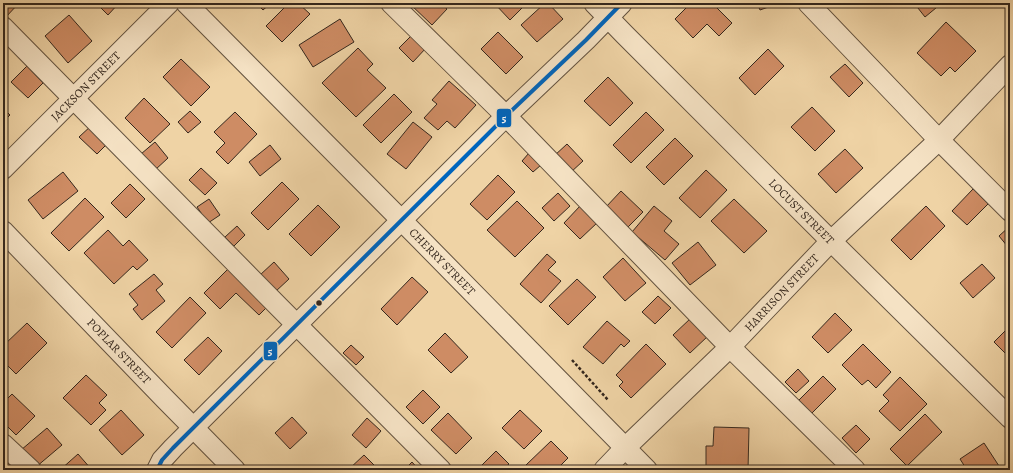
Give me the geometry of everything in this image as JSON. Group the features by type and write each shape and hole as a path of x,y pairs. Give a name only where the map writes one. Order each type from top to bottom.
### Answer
{"street":[{"name":"JACKSON STREET","path":"3,169 169,3"},
{"name":"CHERRY STREET","path":"186,3 647,470"},
{"path":"391,3 506,116 730,347 855,470"},
{"name":"LOCUST STREET","path":"594,3 1010,418"},
{"path":"143,470 159,465 401,220 622,3"},
{"path":"808,3 938,140 1010,211"},
{"path":"3,27 441,470"},
{"name":"HARRISON STREET","path":"604,470 730,347 831,241 938,140 1010,65"},
{"name":"POPLAR STREET","path":"3,231 235,470"},
{"path":"3,444 31,470"}],"path":[{"path":"572,360 608,400"}],"building":[{"path":"3,3 19,3 5,18 3,16"},
{"path":"96,3 119,3 108,15"},
{"path":"256,3 271,3 263,10"},
{"path":"289,3 298,3 310,14 282,42 266,26"},
{"path":"409,3 440,3 447,9 432,25"},
{"path":"494,3 527,3 510,20"},
{"path":"545,3 548,3 563,19 537,42 521,25"},
{"path":"691,3 712,3 732,23 719,36 707,24 693,38 675,19"},
{"path":"757,3 773,3 774,5 760,10"},
{"path":"914,3 942,3 925,17"},
{"path":"69,15 92,41 68,63 45,36"},
{"path":"340,19 354,42 313,67 299,45"},
{"path":"946,22 976,51 955,72 950,67 941,76 917,53"},
{"path":"498,32 523,57 506,74 481,49"},
{"path":"412,35 426,48 413,62 399,48"},
{"path":"358,48 373,64 367,70 386,88 356,117 322,83"},
{"path":"768,49 784,66 755,95 739,78"},
{"path":"181,59 210,87 191,106 163,77"},
{"path":"845,64 863,83 849,97 830,77"},
{"path":"27,66 43,83 28,98 11,82"},
{"path":"608,77 633,103 610,126 584,101"},
{"path":"449,81 476,105 455,128 447,121 438,130 424,118 437,104 432,100"},
{"path":"394,94 412,112 381,143 363,125"},
{"path":"144,98 170,124 150,143 125,118"},
{"path":"812,107 835,131 815,151 791,127"},
{"path":"3,108 10,115 3,122"},
{"path":"190,111 201,122 188,133 178,122"},
{"path":"235,112 257,134 228,164 216,152 225,143 214,132"},
{"path":"646,112 664,130 631,163 613,145"},
{"path":"413,122 432,137 406,169 387,154"},
{"path":"92,125 109,142 97,154 79,137"},
{"path":"675,138 693,156 664,185 646,167"},
{"path":"155,142 168,158 155,170 141,154"},
{"path":"567,144 583,161 570,173 554,156"},
{"path":"270,145 281,159 260,176 249,162"},
{"path":"845,149 863,168 836,193 818,174"},
{"path":"529,153 541,165 533,172 522,161"},
{"path":"201,168 217,183 205,195 189,180"},
{"path":"706,170 727,190 700,218 679,198"},
{"path":"63,172 78,191 43,219 28,200"},
{"path":"498,175 515,192 487,220 470,204"},
{"path":"282,182 299,199 268,230 251,213"},
{"path":"130,184 145,199 126,218 111,203"},
{"path":"973,189 988,204 967,225 952,211"},
{"path":"621,191 643,212 626,229 605,208"},
{"path":"558,193 570,206 554,221 542,208"},
{"path":"85,198 104,217 69,251 51,233"},
{"path":"209,199 220,215 208,223 197,207"},
{"path":"734,199 767,231 744,253 711,221"},
{"path":"517,201 544,228 515,257 487,230"},
{"path":"318,205 340,227 311,256 289,234"},
{"path":"581,205 598,222 580,239 564,223"},
{"path":"654,206 672,221 664,231 679,244 665,260 632,232"},
{"path":"926,206 945,226 911,260 891,240"},
{"path":"237,226 245,235 234,246 225,237"},
{"path":"1010,226 1010,245 1008,247 999,236"},
{"path":"108,230 123,246 129,240 148,260 137,270 133,266 114,284 84,253"},
{"path":"698,242 716,265 690,285 672,263"},
{"path":"547,254 556,262 548,270 561,281 541,303 520,284"},
{"path":"623,258 646,283 625,301 603,277"},
{"path":"274,262 289,279 275,292 260,275"},
{"path":"982,264 995,278 973,298 960,283"},
{"path":"231,266 269,305 259,315 236,293 220,309 204,293"},
{"path":"154,274 163,284 156,290 165,301 142,320 133,309 138,305 129,294"},
{"path":"412,277 428,292 397,325 381,309"},
{"path":"577,279 596,297 568,325 549,306"},
{"path":"658,296 671,308 655,324 642,312"},
{"path":"190,297 206,313 172,348 156,332"},
{"path":"835,313 852,330 828,353 812,337"},
{"path":"691,318 708,336 690,353 673,335"},
{"path":"607,321 630,341 624,347 621,344 603,364 583,347"},
{"path":"27,323 47,343 16,374 3,361 3,346"},
{"path":"1010,326 1010,358 994,342"},
{"path":"445,333 468,357 451,373 428,350"},
{"path":"208,337 222,351 199,375 184,360"},
{"path":"646,344 666,364 631,398 619,386 623,382 616,375"},
{"path":"863,344 891,372 876,388 868,380 862,385 842,365"},
{"path":"351,345 364,357 356,365 343,353"},
{"path":"798,369 809,381 796,393 785,382"},
{"path":"86,375 107,395 99,403 106,410 91,425 63,398"},
{"path":"823,376 836,389 812,413 799,400"},
{"path":"900,377 927,404 900,431 879,411 889,401 883,395"},
{"path":"423,390 440,407 423,424 406,407"},
{"path":"12,394 35,416 16,435 3,422 3,403"},
{"path":"121,410 144,435 122,455 99,430"},
{"path":"520,410 542,431 524,449 502,428"},
{"path":"448,413 472,438 456,454 431,430"},
{"path":"925,414 942,432 907,466 890,449"},
{"path":"292,417 307,433 290,449 275,433"},
{"path":"367,418 381,431 366,448 352,435"},
{"path":"856,425 870,439 856,453 842,438"},
{"path":"714,427 749,428 748,470 706,470 706,446 713,446"},
{"path":"47,428 62,445 36,467 21,450"},
{"path":"551,441 568,458 556,470 531,470 526,465"},
{"path":"984,443 999,466 994,470 967,470 960,459"},
{"path":"496,451 509,464 502,470 483,470 480,467"},
{"path":"78,454 92,470 60,470"},
{"path":"364,455 379,470 348,470"},
{"path":"412,462 419,470 404,470"}],"transit line":[{"name":"5","path":"157,470 162,460 173,448 506,116 586,40 622,3"}]}
